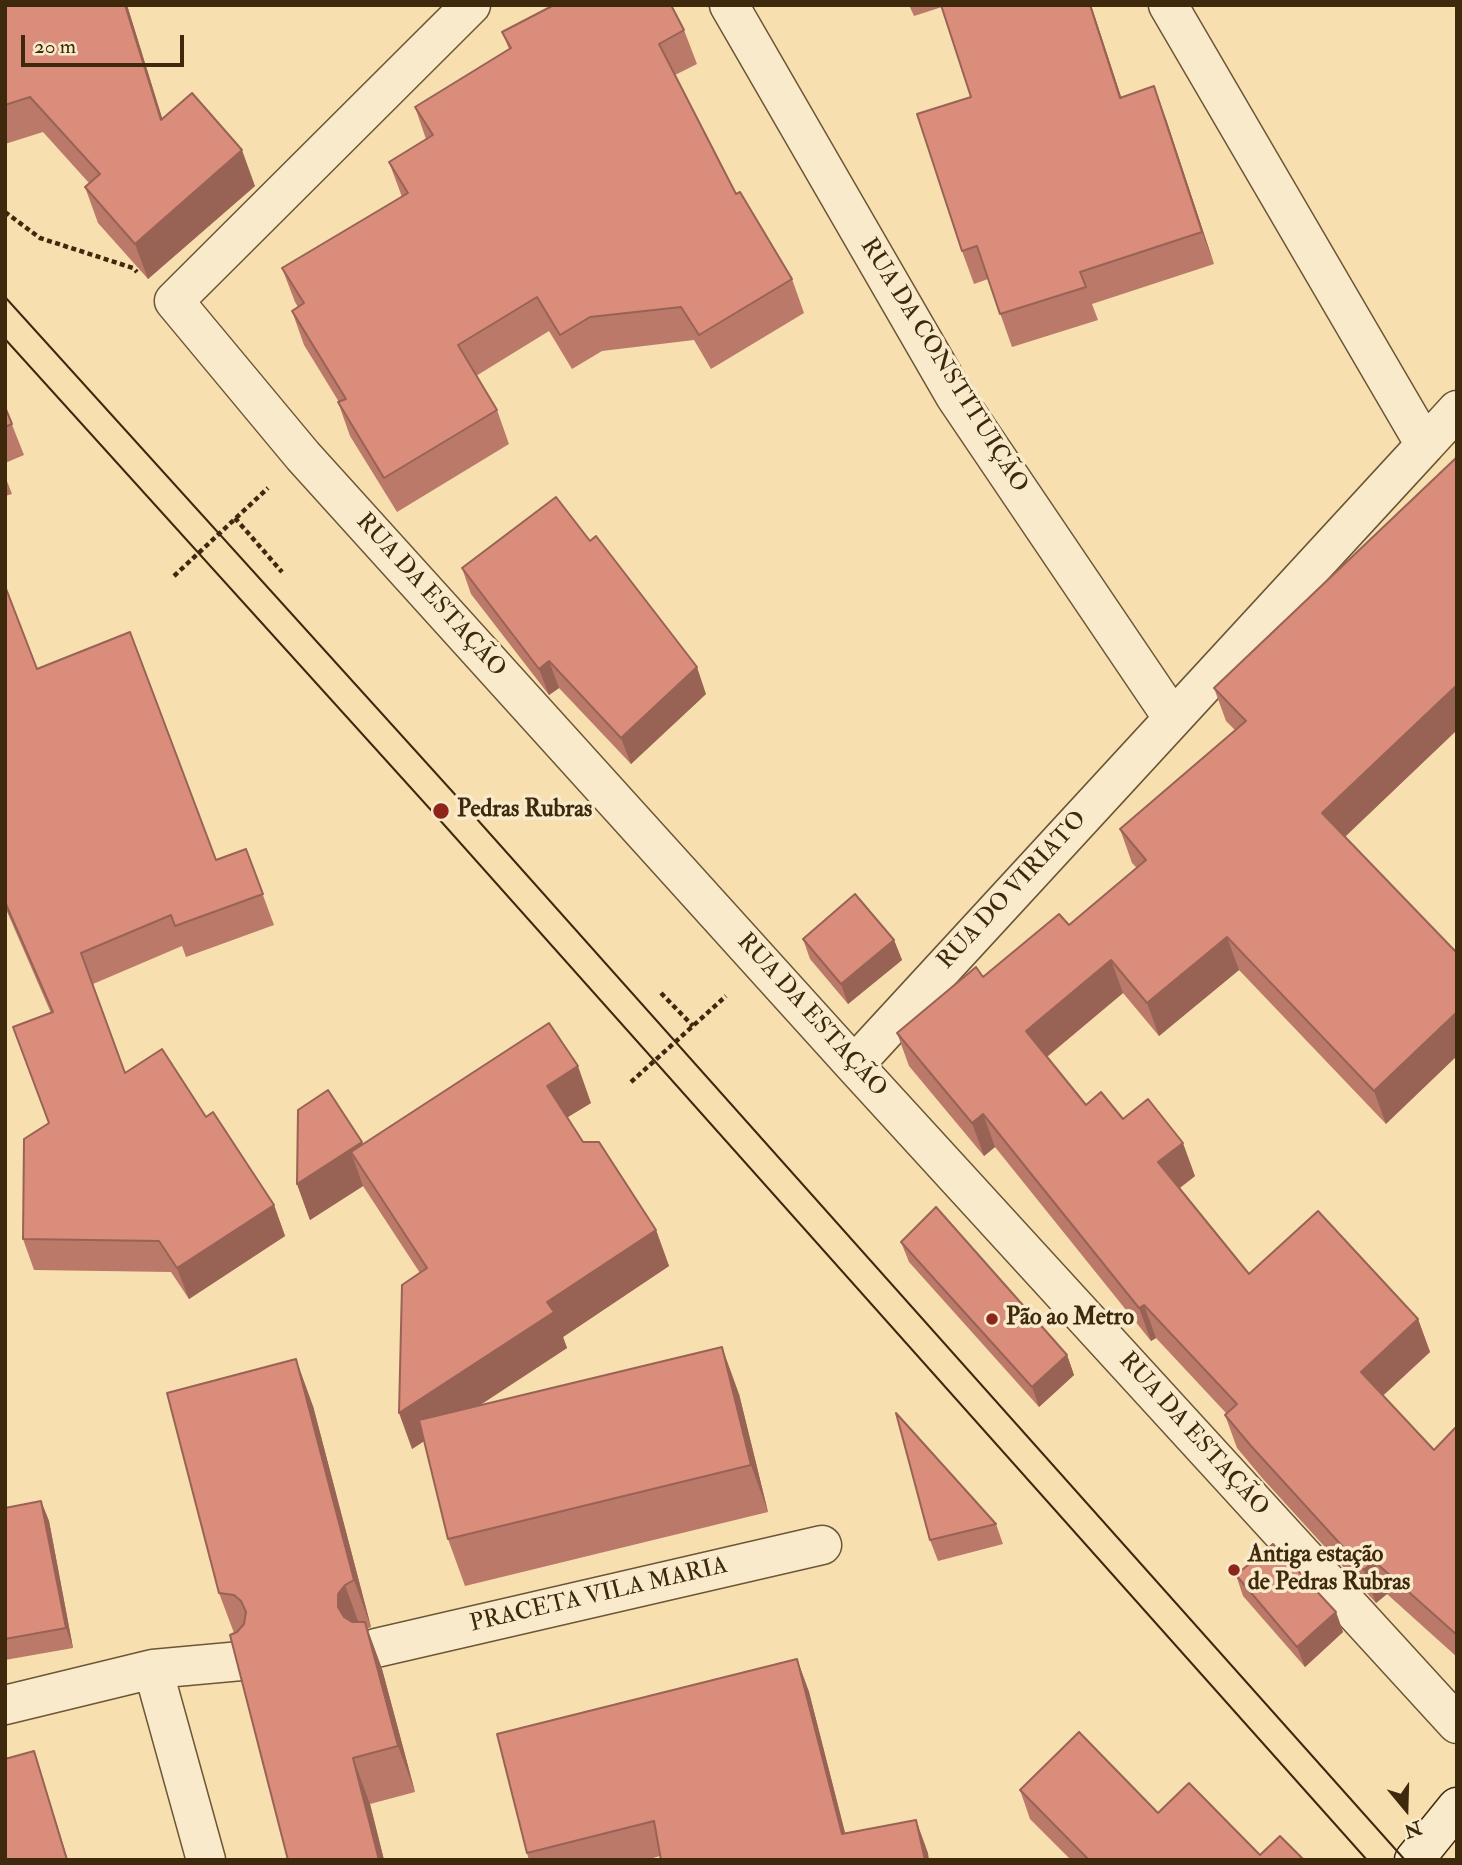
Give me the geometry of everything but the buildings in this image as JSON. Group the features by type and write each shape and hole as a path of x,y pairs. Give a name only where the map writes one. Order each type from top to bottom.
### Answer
{"street":[{"path":"174,301 471,5"},
{"name":"RUA DA CONSTITUIÇÃO","path":"729,5 955,396 1172,717"},
{"path":"1168,5 1425,445"},
{"name":"RUA DA ESTAÇÃO","path":"174,301 303,456 854,1065 1457,1724"},
{"name":"RUA DO VIRIATO","path":"854,1065 1457,410"},
{"name":"PRACETA VILA MARIA","path":"376,1648 822,1545"},
{"path":"5,1705 152,1669 241,1661"},
{"path":"152,1669 205,1860"},
{"path":"1414,1860 1457,1807"}],"path":[{"path":"5,212 40,238 133,268 174,301"},
{"path":"174,576 303,456"},
{"path":"235,518 282,572"},
{"path":"631,1082 762,963"},
{"path":"661,993 693,1026"}],"tram line":[{"path":"5,297 451,790 1405,1860"},
{"path":"5,339 430,809 1367,1860"}],"place":[{"name":"Pedras Rubras","path":"441,811"},
{"name":"Pão ao Metro","path":"992,1319"},
{"name":"Antiga estação de Pedras Rubras","path":"1234,1570"}]}
